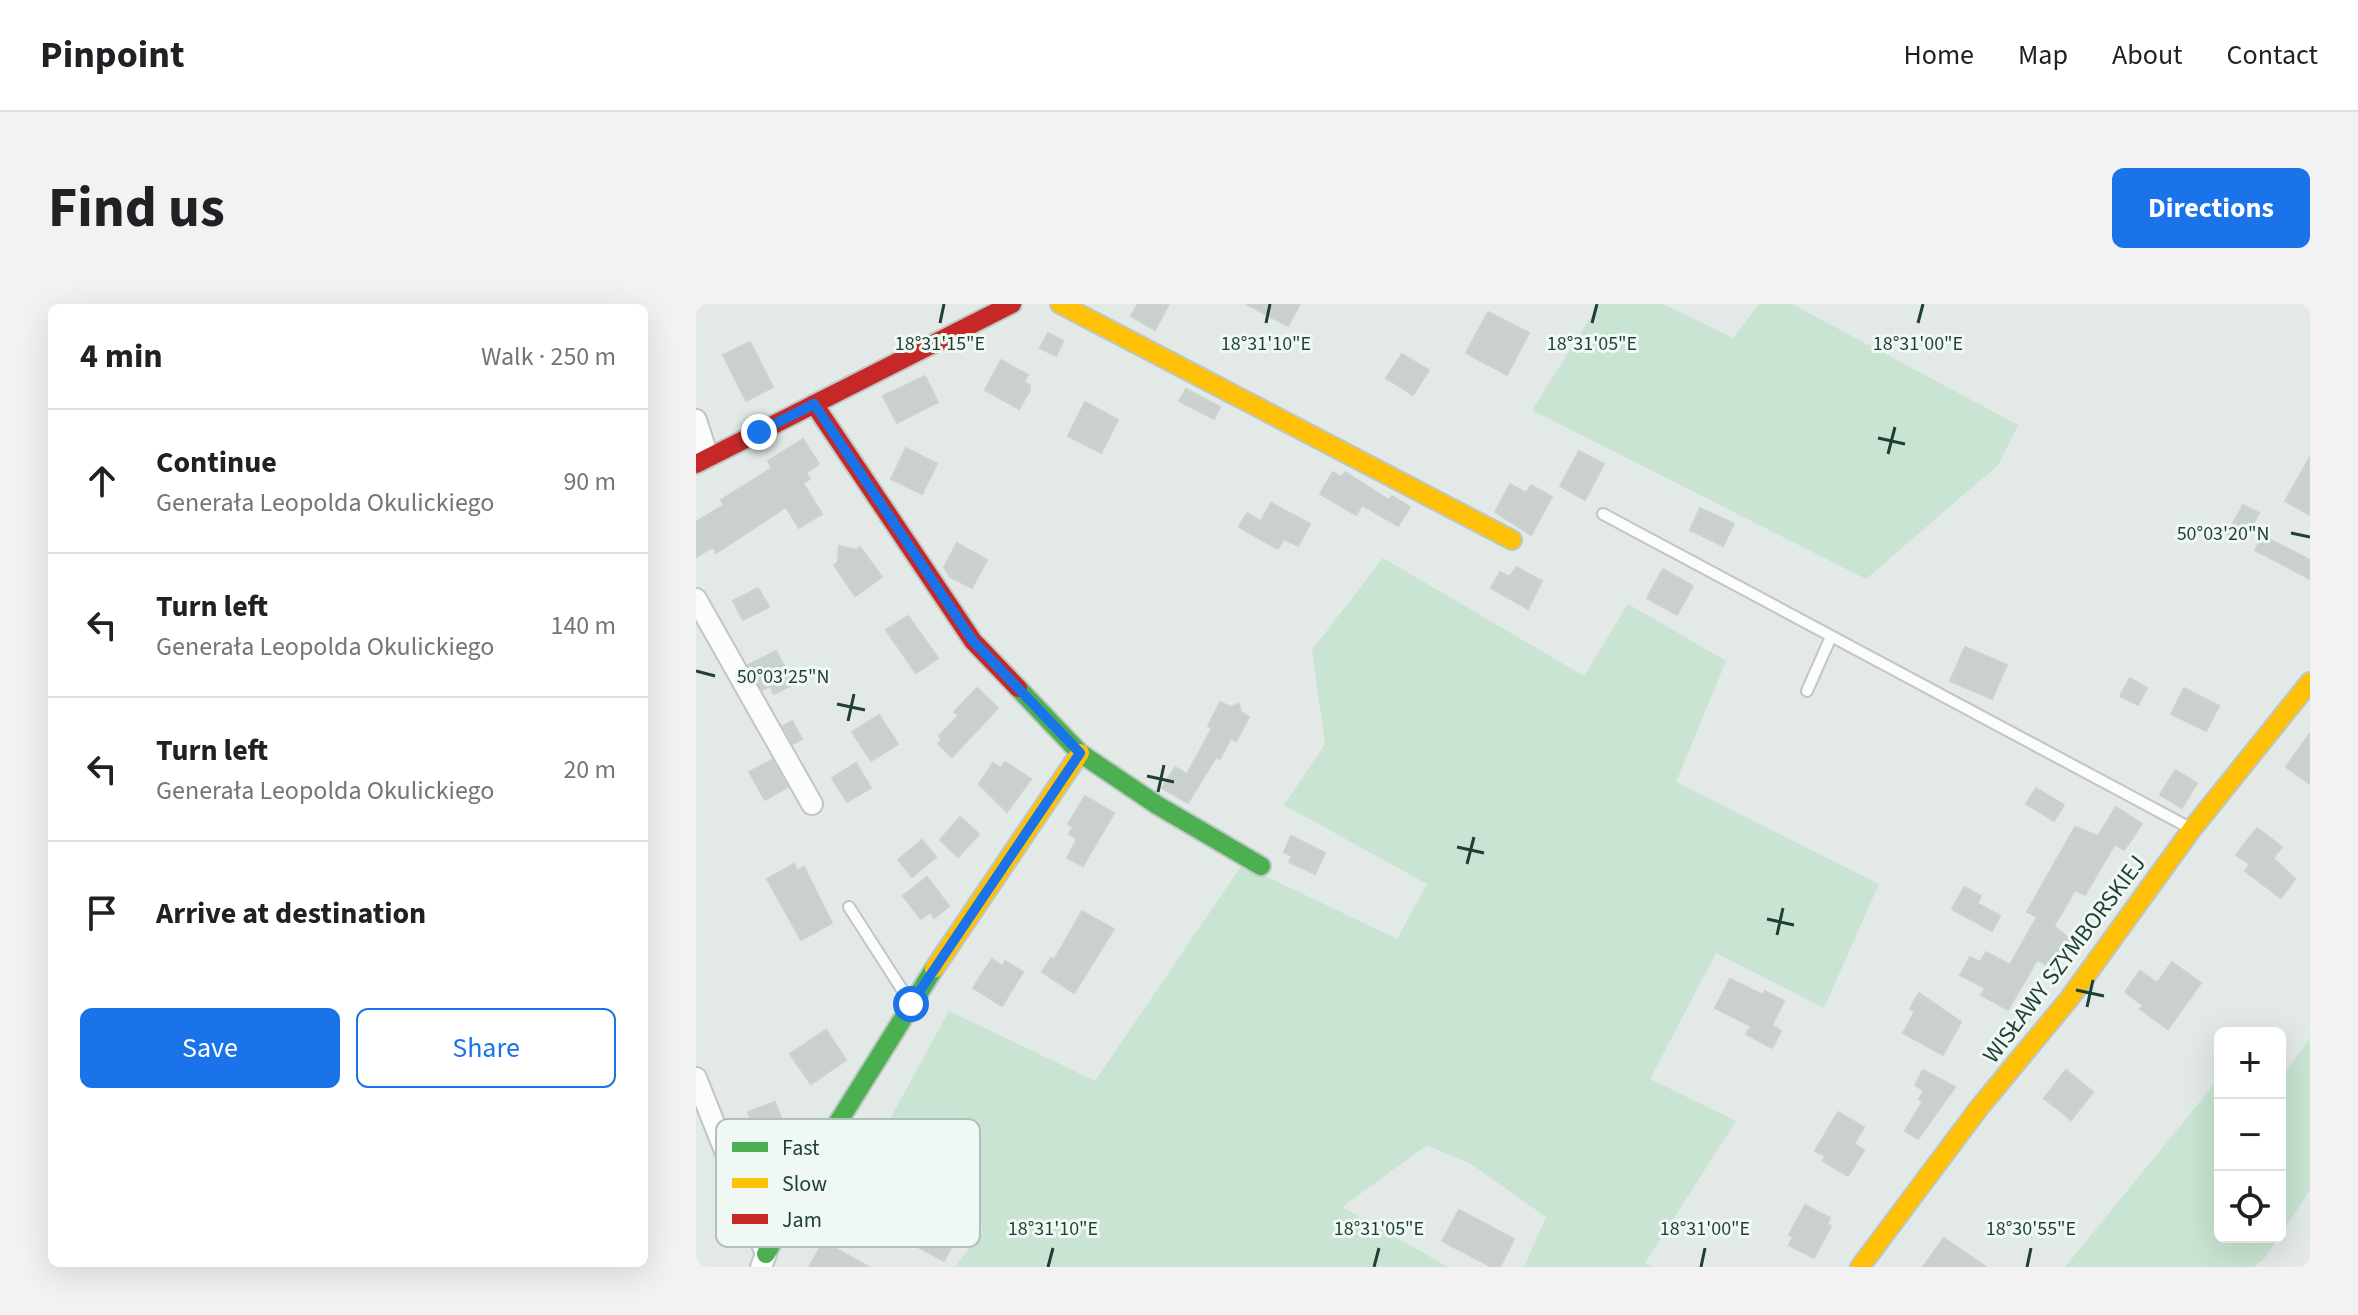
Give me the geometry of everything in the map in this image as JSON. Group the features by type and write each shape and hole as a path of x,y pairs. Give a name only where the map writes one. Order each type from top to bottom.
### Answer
{"street":[{"path":"696,420 702,461 1012,304"},
{"path":"1060,304 1512,540"},
{"path":"814,404 973,641 1080,753 1157,805 1261,866"},
{"path":"696,599 812,804"},
{"name":"WISŁAWY SZYMBORSKIEJ","path":"1860,1267 1979,1108 2069,999 2192,829 2310,682"},
{"path":"841,1119 911,1004 1080,753"},
{"path":"696,1078 716,1133"}],"lane":[{"path":"1603,514 1830,639 2192,829"},
{"path":"1807,691 1830,639"},
{"path":"849,907 911,1004"}],"green space":[{"path":"1599,304 1663,304 1733,338 1759,304 1792,304 2018,425 1998,465 1866,579 1532,410"},
{"path":"1383,558 1584,676 1628,604 1726,661 1676,782 1879,884 1824,1008 1716,953 1650,1079 1736,1121 1645,1263 1652,1267 1524,1267 1546,1217 1471,1164 1427,1145 1342,1207 1448,1267 955,1267 970,1247 980,1247 983,1230 980,1228 980,1119 890,1119 949,1011 1095,1081 1242,865 1397,939 1427,884 1284,805 1325,744 1312,650"},
{"path":"2310,1038 2310,1190 2286,1227 2286,1099 2286,1072"},
{"path":"2214,1084 2214,1243 2275,1243 2264,1259 2254,1267 2065,1267"}],"building":[{"path":"1138,304 1169,304 1155,330 1131,316"},
{"path":"1246,304 1300,304 1288,326"},
{"path":"1488,312 1529,333 1507,375 1466,353"},
{"path":"1048,333 1063,341 1056,356 1040,348"},
{"path":"750,342 773,387 746,401 723,355"},
{"path":"1402,354 1429,370 1413,395 1386,378"},
{"path":"1001,360 1028,375 1024,382 1030,385 1030,390 1019,409 985,390"},
{"path":"925,376 938,402 897,423 883,396"},
{"path":"1186,389 1220,407 1214,419 1179,401"},
{"path":"1085,402 1118,420 1101,453 1068,436"},
{"path":"803,439 819,464 806,473 810,479 803,483 822,514 799,528 786,507 716,553 713,547 696,557 696,522 724,505 721,500 772,468 768,461"},
{"path":"906,448 937,464 922,494 891,479"},
{"path":"1579,451 1604,464 1585,500 1560,486"},
{"path":"2310,457 2310,515 2285,501"},
{"path":"1333,472 1341,477 1345,472 1389,500 1392,496 1410,507 1398,526 1362,505 1356,515 1320,494"},
{"path":"1510,484 1526,493 1531,485 1552,497 1531,535 1495,512"},
{"path":"1271,503 1310,524 1298,546 1284,539 1278,549 1239,527 1247,513 1261,521"},
{"path":"2243,505 2259,513 2243,543 2227,534"},
{"path":"1700,508 1734,524 1723,546 1690,530"},
{"path":"2263,536 2310,560 2310,579 2255,550"},
{"path":"957,543 987,560 972,588 950,577 944,567"},
{"path":"839,546 856,550 860,547 882,577 855,596 834,565 838,562"},
{"path":"1516,567 1542,581 1528,609 1491,588 1500,572 1510,577"},
{"path":"1663,569 1693,586 1677,615 1647,598"},
{"path":"758,588 769,607 743,620 733,601"},
{"path":"908,616 938,658 916,673 886,630"},
{"path":"1965,647 2007,665 1992,699 1950,681"},
{"path":"776,651 794,684 774,694 770,686 762,690 748,665"},
{"path":"2130,678 2147,688 2138,705 2120,696"},
{"path":"977,688 998,708 952,757 938,744 942,739 939,736 959,715 954,712"},
{"path":"2184,688 2219,706 2206,731 2171,714"},
{"path":"1220,702 1230,707 1239,704 1241,712 1249,717 1236,741 1231,738 1220,759 1216,757 1188,803 1162,788 1175,767 1187,774 1212,728 1208,726"},
{"path":"879,715 898,744 871,761 852,732"},
{"path":"792,721 802,739 793,744 783,726"},
{"path":"2310,733 2310,784 2286,767"},
{"path":"772,760 788,787 765,800 749,772"},
{"path":"1005,762 1031,779 1007,812 979,784 993,763 1001,768"},
{"path":"856,763 871,788 847,802 832,778"},
{"path":"2175,770 2197,783 2182,808 2160,795"},
{"path":"2036,788 2064,805 2054,821 2026,804"},
{"path":"1085,796 1114,813 1083,866 1067,858 1077,839 1069,834 1073,827 1068,824"},
{"path":"2116,807 2142,824 2124,850 2115,844 2085,895 2075,890 2054,926 2071,940 2055,970 2037,960 2008,1010 1981,995 1985,988 1960,975 1970,957 1980,962 1986,952 2010,965 2037,917 2027,912 2075,827 2098,836"},
{"path":"960,817 979,834 958,857 940,840"},
{"path":"2257,828 2282,847 2273,858 2295,879 2281,898 2245,871 2250,864 2236,855"},
{"path":"1291,836 1325,853 1315,874 1289,862 1292,856 1284,852"},
{"path":"922,840 936,857 912,877 898,860"},
{"path":"794,864 797,871 804,867 832,923 801,940 767,879"},
{"path":"927,877 949,906 934,918 930,912 921,919 903,896"},
{"path":"1964,887 1981,896 1977,903 2000,916 1992,931 1952,909"},
{"path":"1082,911 1114,929 1074,993 1042,972 1051,958 1054,960"},
{"path":"992,959 1002,966 1005,961 1023,972 1002,1006 973,988"},
{"path":"2172,962 2201,983 2168,1029 2140,1009 2144,1006 2125,992 2140,971 2157,983"},
{"path":"1730,979 1784,1001 1772,1025 1781,1031 1772,1048 1746,1034 1751,1026 1715,1008"},
{"path":"1919,993 1961,1022 1943,1055 1903,1033 1915,1011 1910,1009"},
{"path":"826,1030 846,1060 811,1084 790,1054"},
{"path":"1923,1070 1955,1087 1918,1139 1905,1131 1923,1101 1919,1099 1924,1091 1915,1085"},
{"path":"2066,1070 2093,1092 2071,1120 2044,1098"},
{"path":"775,1102 781,1119 751,1119 748,1112"},
{"path":"1838,1112 1864,1127 1854,1144 1864,1150 1848,1176 1823,1161 1825,1156 1815,1151"},
{"path":"1805,1205 1830,1218 1827,1224 1831,1226 1814,1258 1789,1245 1793,1237 1789,1235"},
{"path":"1459,1210 1514,1239 1500,1267 1492,1267 1442,1241"},
{"path":"1944,1238 1986,1267 1923,1267"},
{"path":"820,1247 832,1247 869,1267 809,1267"},
{"path":"918,1247 952,1247 944,1261"}],"traffic: fast":[{"path":"1018,688 1080,753 1157,805 1261,866"},
{"path":"840,1119 934,969"},
{"path":"766,1254 770,1247"}],"traffic: slow":[{"path":"1060,304 1512,540"},
{"path":"1860,1267 1979,1108 2069,999 2192,829 2310,682"},
{"path":"934,969 1080,753"}],"traffic: jam":[{"path":"696,464 1012,304"},
{"path":"814,404 973,641 1018,688"}],"route":[{"path":"759,432 814,404 973,641 1080,753 911,1004"}]}
